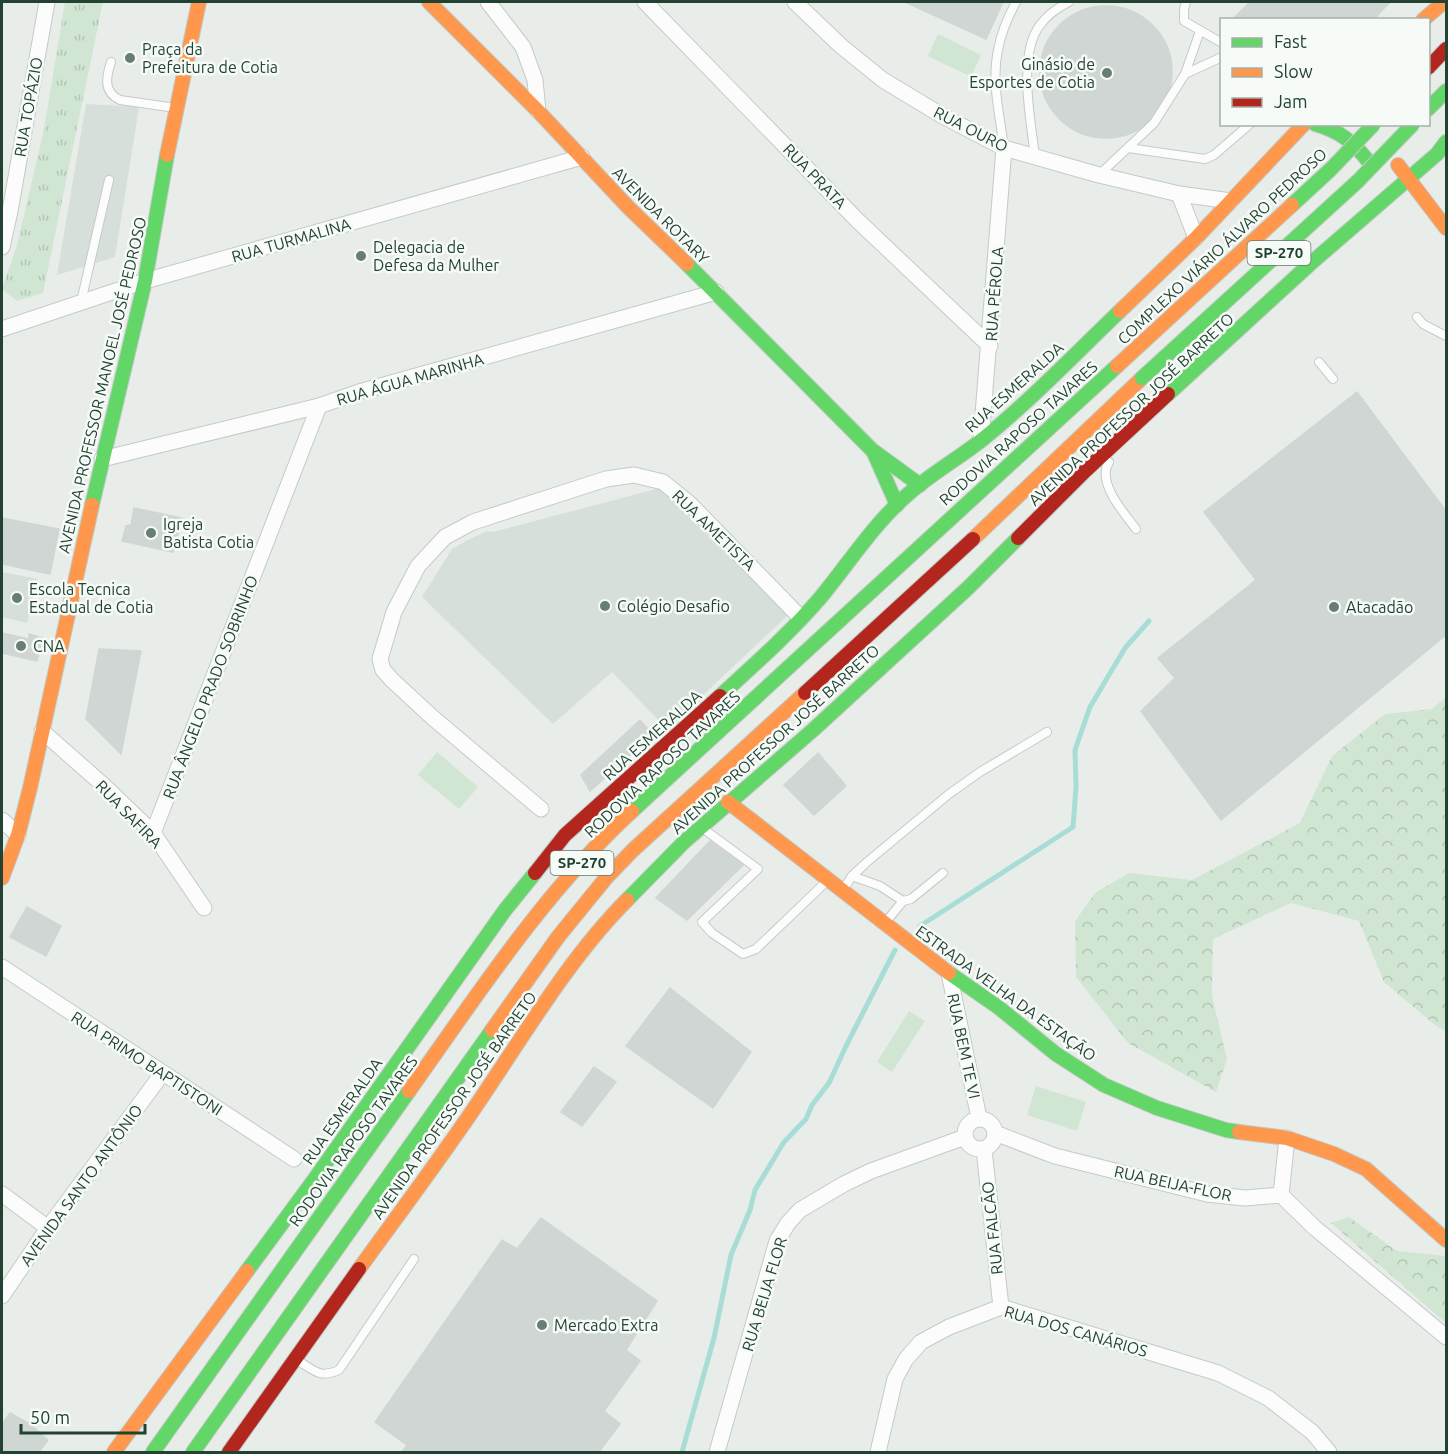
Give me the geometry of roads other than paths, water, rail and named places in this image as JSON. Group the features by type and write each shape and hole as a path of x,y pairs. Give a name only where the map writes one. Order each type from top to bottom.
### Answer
{"main road":[{"name":"AVENIDA PROFESSOR MANOEL JOSÉ PEDROSO","path":"2,878 18,835 102,459 145,281 167,157 199,2"},
{"name":"AVENIDA ROTARY","path":"429,2 538,111 628,207 716,292 872,450 920,485"},
{"path":"1425,18 1444,2"},
{"path":"1430,66 1446,49"},
{"path":"1430,107 1446,91"},
{"name":"RUA ESMERALDA","path":"114,1452 314,1180 505,910 565,835 774,647 820,598 879,523 897,505 1019,408 1196,238 1302,126"},
{"path":"1323,126 1338,130 1355,144 1371,165 1382,202 1403,206"},
{"name":"SP-270","path":"193,1452 558,937 606,878 633,850 982,531 1142,378 1358,181 1411,126"},
{"path":"1370,128 1423,166 1446,222"},
{"path":"1370,128 1446,230"},
{"name":"COMPLEXO VIÁRIO ÁLVARO PEDROSO","path":"1117,366 1331,169 1370,128"},
{"name":"AVENIDA PROFESSOR JOSÉ BARRETO","path":"229,1452 473,1110 551,994 621,905 684,842 813,730 977,580 1085,471 1310,264 1423,166 1446,142"},
{"path":"1423,216 1446,230"},
{"name":"RODOVIA RAPOSO TAVARES","path":"153,1452 500,963 580,864 632,812 1117,366"},
{"path":"786,729 866,650 1071,458 1120,408 1142,378"},
{"name":"AVENIDA ROTARY","path":"872,450 897,505"},
{"path":"728,802 763,756"},
{"name":"ESTRADA VELHA DA ESTAÇÃO","path":"728,802 949,973 998,1007 1056,1054 1104,1085 1157,1108 1226,1130 1287,1138 1334,1154 1366,1169 1432,1230 1446,1240"}],"street":[{"name":"RUA TOPÁZIO","path":"2,248 47,2"},
{"path":"488,2 523,47 535,80 538,111"},
{"name":"RUA PRATA","path":"645,2 857,220 990,346"},
{"name":"RUA OURO","path":"795,2 841,45 884,80 941,115 1004,148 1099,175 1179,194 1231,201"},
{"name":"RUA PÉROLA","path":"981,440 1004,148"},
{"name":"RUA TURMALINA","path":"2,329 145,281 582,158"},
{"path":"1179,194 1196,238"},
{"name":"RUA ÁGUA MARINHA","path":"102,459 319,406 359,392 716,292"},
{"name":"RUA ÂNGELO PRADO SOBRINHO","path":"153,833 319,406"},
{"name":"RUA AMETISTA","path":"541,809 432,717 383,670 380,659 394,612 417,566 445,537 473,522 606,479 634,475 663,482 690,504 801,618"},
{"name":"RUA SAFIRA","path":"42,730 153,833 204,908"},
{"path":"2,820 18,835"},
{"name":"RUA PRIMO BAPTISTONI","path":"2,967 294,1159"},
{"name":"RUA BEM TE VI","path":"949,973 979,1118"},
{"name":"AVENIDA SANTO ANTÔNIO","path":"2,1296 48,1228 162,1074"},
{"path":"979,1118 990,1122 995,1133 994,1140 984,1149 969,1144 965,1137 968,1124 979,1118"},
{"name":"RUA BEIJA-FLOR","path":"995,1133 1055,1156 1207,1194 1245,1198 1281,1195"},
{"name":"RUA BEIJA FLOR","path":"717,1452 777,1242 788,1223 800,1210 844,1184 871,1171 965,1137"},
{"path":"1287,1138 1281,1195 1315,1228 1446,1337"},
{"name":"RUA FALCÃO","path":"984,1149 1000,1307"},
{"path":"2,1194 48,1228"},
{"name":"RUA DOS CANÁRIOS","path":"878,1452 895,1379 906,1359 921,1342 949,1327 1000,1307 1218,1373 1268,1398 1312,1432 1329,1452"}],"lane":[{"path":"1004,148 995,79 998,50 1006,22 1016,2"},
{"path":"1035,157 1028,86 1029,50 1039,26 1053,10 1069,2"},
{"path":"1186,2 1184,21 1220,42"},
{"path":"1099,175 1154,123 1185,74 1200,31"},
{"path":"1185,74 1220,57"},
{"path":"111,62 108,89 113,96 120,100 177,108"},
{"path":"1128,148 1205,159 1215,155 1248,126"},
{"path":"81,302 109,180"},
{"path":"1085,476 1278,306"},
{"path":"1417,317 1423,324 1446,336"},
{"path":"1319,362 1333,379"},
{"path":"1115,457 1106,467 1107,486 1136,529"},
{"path":"842,891 852,876 880,850 949,794 980,772 1047,732"},
{"path":"701,827 758,869 702,922 712,933 742,954 756,949 828,880"},
{"path":"884,923 903,901 911,899 943,873"},
{"path":"852,876 880,886 903,901"},
{"path":"296,1360 318,1374 330,1374 339,1370 414,1259"}],"waterway":[{"path":"920,926 1073,827 1076,787 1075,750 1090,707 1125,648 1149,621"},
{"path":"682,1452 714,1338 731,1255 750,1210 755,1190 784,1142 806,1119 812,1105 829,1083 895,950"}],"place":[{"name":"Praça da Prefeitura de Cotia","path":"130,58"},
{"name":"Ginásio de Esportes de Cotia","path":"1107,73"},
{"name":"Delegacia de Defesa da Mulher","path":"361,256"},
{"name":"Igreja Batista Cotia","path":"151,533"},
{"name":"Escola Tecnica Estadual de Cotia","path":"17,598"},
{"name":"Colégio Desafio","path":"605,606"},
{"name":"Atacadão","path":"1334,607"},
{"name":"CNA","path":"21,646"},
{"name":"Mercado Extra","path":"542,1325"}]}
